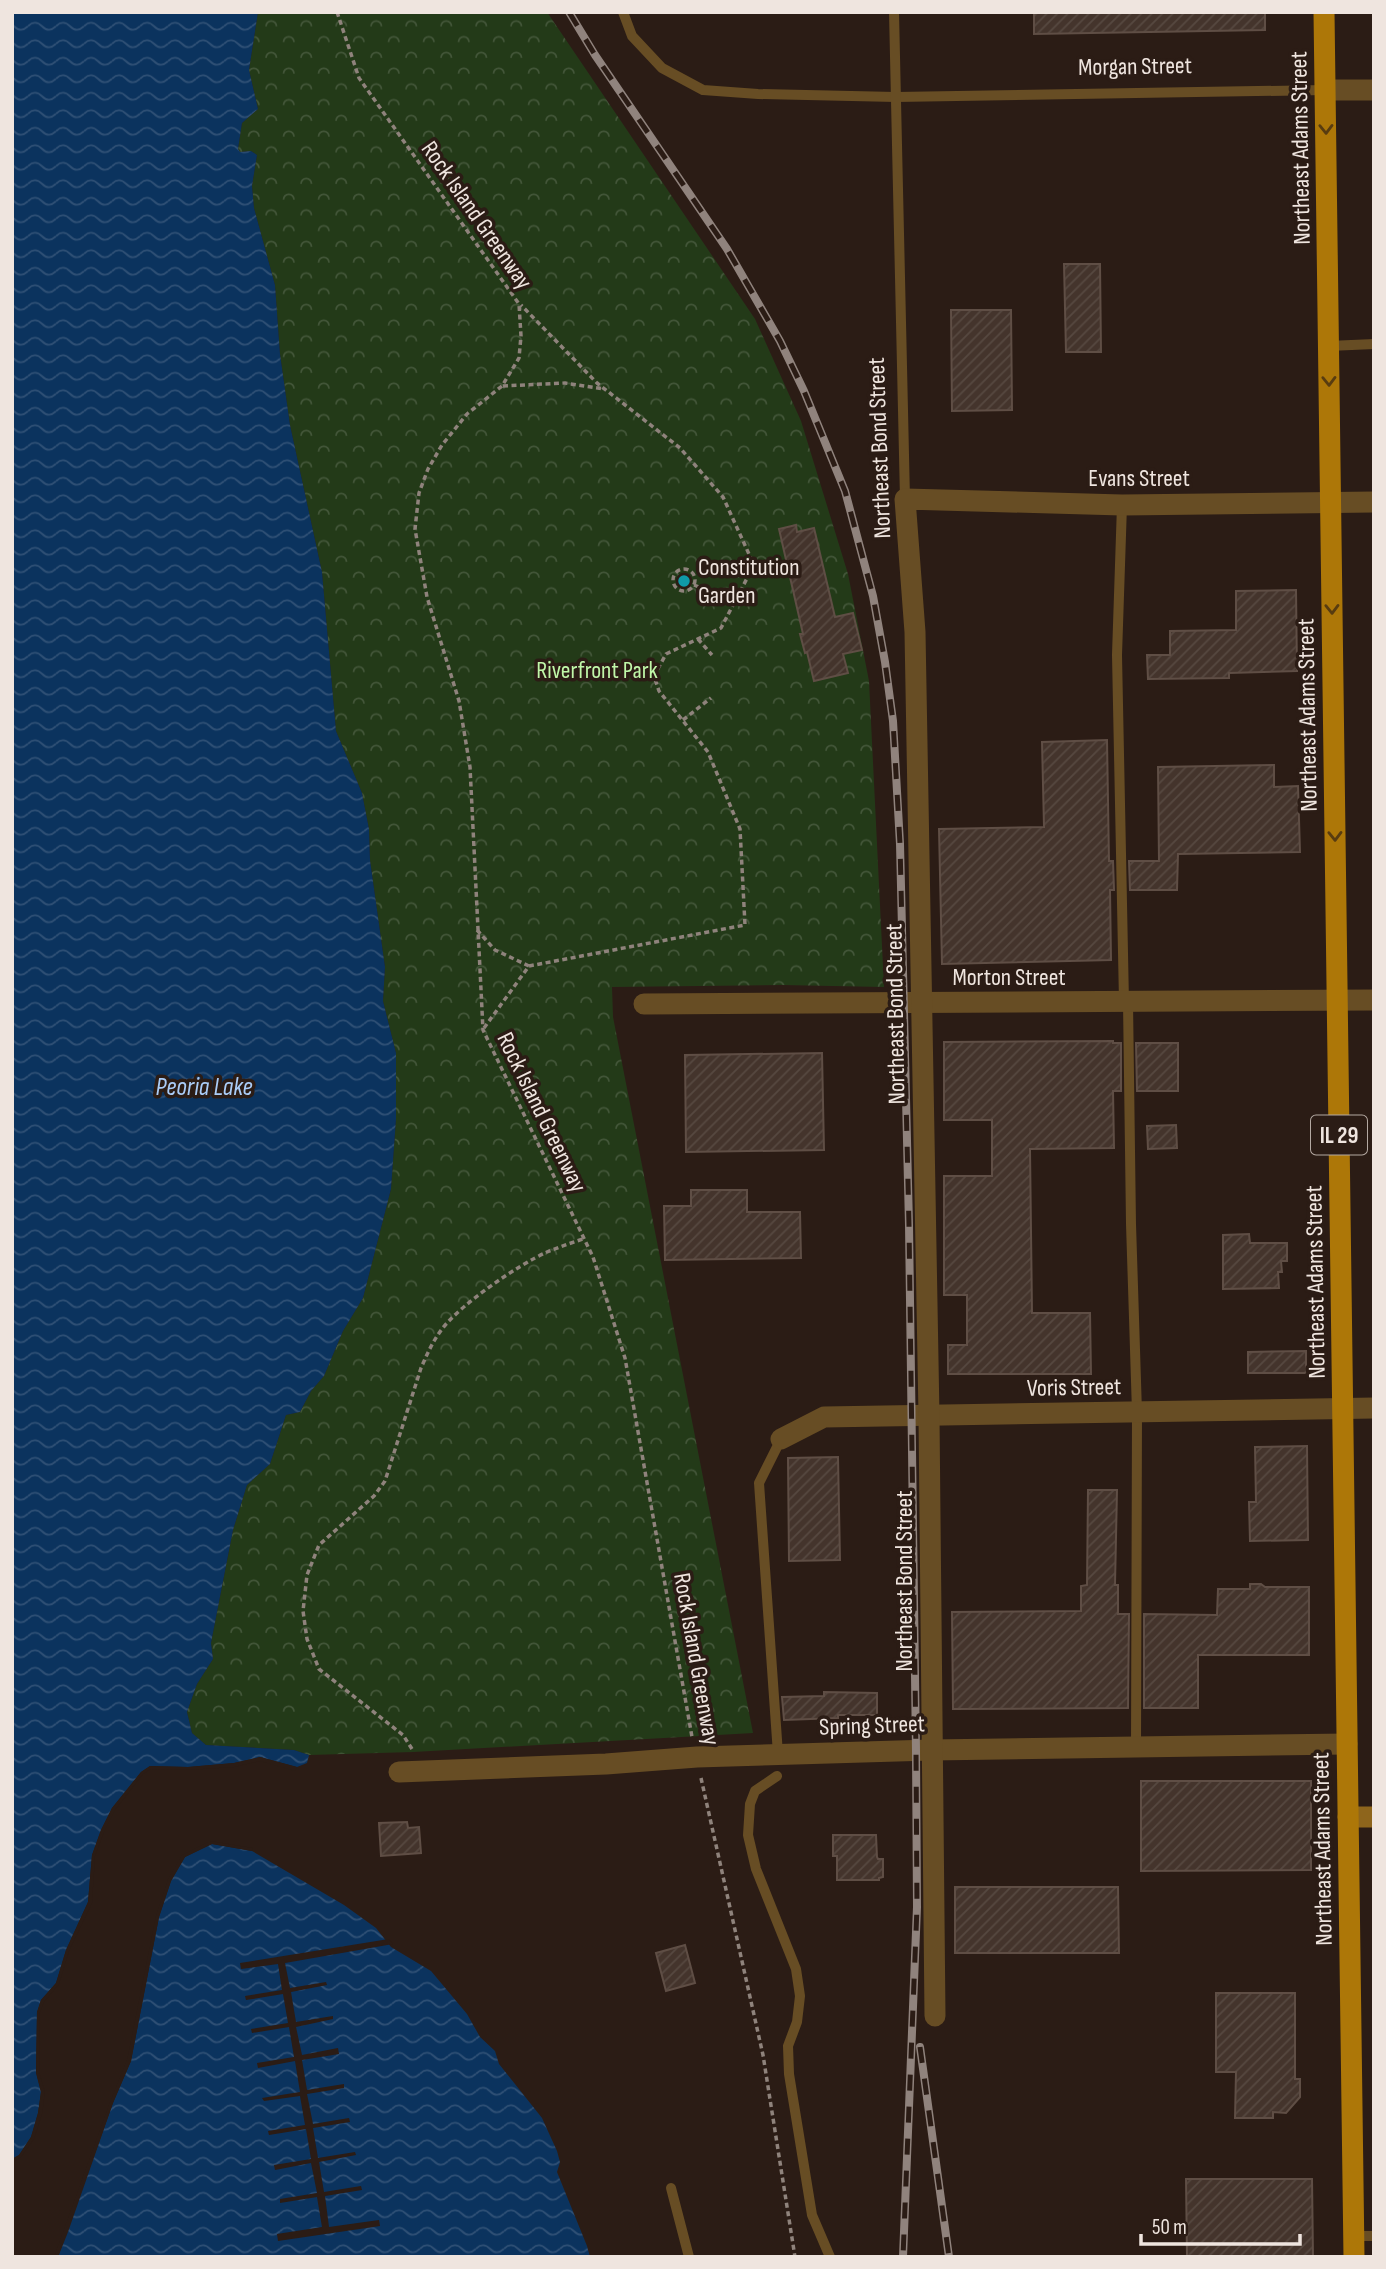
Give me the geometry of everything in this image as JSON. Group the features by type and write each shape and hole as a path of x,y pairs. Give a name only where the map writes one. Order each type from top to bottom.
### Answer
{"main road":[{"name":"Northeast Adams Street","path":"1324,12 1348,1817 1360,2243"}],"street":[{"name":"Morgan Street","path":"1325,90 1374,90"},
{"name":"Evans Street","path":"905,499 1122,505 1374,502"},
{"name":"Northeast Bond Street","path":"905,499 915,632 929,1416 935,2016"},
{"name":"Morton Street","path":"644,1004 1374,1000"},
{"name":"Voris Street","path":"781,1439 824,1417 1374,1408"},
{"name":"Spring Street","path":"399,1772 778,1754 1348,1744"},
{"path":"1348,1817 1374,1817"}],"lane":[{"name":"Morgan Street","path":"623,12 632,36 662,68 703,90 896,97 1325,90"},
{"name":"Northeast Bond Street","path":"894,12 905,499"},
{"path":"1329,345 1374,344"},
{"path":"1122,505 1117,655 1137,1412 1136,1747"},
{"path":"778,1754 759,1483 781,1439"},
{"path":"777,1776 755,1791 750,1804 748,1835 756,1869 796,1969 800,1996 797,2022 788,2046 789,2074 813,2215 830,2257"},
{"path":"671,2188 689,2257"}],"path":[{"name":"Rock Island Greenway","path":"337,12 359,78 519,304 522,336 519,358 502,386 467,414 442,445 419,492 415,529 427,597 459,701 470,767 483,1030 593,1257 625,1358 697,1757 763,2055 795,2257"},
{"path":"477,929 495,950 529,966 745,925 740,829 708,752 659,691 654,676 666,654 721,628 754,565 723,497 680,448 606,390 519,304"},
{"path":"502,386 565,383 606,390"},
{"path":"687,569 695,577 694,585 690,590 679,591 673,586 673,575 679,570 687,569"},
{"path":"694,585 734,602"},
{"path":"698,639 712,655"},
{"path":"683,720 711,698"},
{"path":"483,1030 529,966"},
{"path":"421,1771 414,1752 403,1735 319,1669 307,1639 303,1611 307,1575 319,1545 374,1496 385,1481 421,1368 443,1327 465,1306 507,1276 546,1252 584,1238"}],"green space":[{"name":"Riverfront Park","path":"258,12 547,12 755,319 801,421 848,574 869,681 884,987 612,987 613,1017 753,1733 413,1752 309,1755 294,1750 206,1745 192,1733 187,1712 197,1684 213,1659 211,1643 233,1530 247,1485 270,1464 286,1415 300,1412 311,1391 324,1376 343,1331 363,1298 391,1189 396,1119 396,1053 383,1001 385,967 370,860 369,829 362,793 336,731 322,572 290,425 280,354 275,285 254,208 252,186 257,155 251,151 240,152 238,149 242,123 258,109 249,70"}],"water":[{"name":"Peoria Lake","path":"12,12 258,12 249,70 258,109 242,123 238,149 240,152 251,151 257,155 252,186 254,208 275,285 280,354 290,425 322,572 336,731 362,793 369,829 370,860 385,967 383,1001 396,1053 396,1119 391,1189 363,1298 343,1331 324,1376 311,1391 300,1412 286,1415 270,1464 247,1485 233,1530 211,1643 213,1659 197,1684 187,1712 192,1733 206,1745 294,1750 309,1755 307,1763 297,1767 260,1757 234,1763 188,1767 150,1766 141,1772 112,1808 92,1855 88,1902 66,1950 56,1983 41,2000 37,2012 36,2072 41,2092 38,2113 31,2137 19,2155 12,2159"},
{"path":"212,1844 252,1851 344,1905 376,1928 391,1947 431,1971 467,2014 480,2037 495,2051 499,2064 542,2118 557,2151 560,2162 557,2172 590,2257 58,2257 113,2103 131,2061 159,1917 171,1881 185,1857"}],"pier":[{"path":"260,1757 297,1767 295,1771 260,1761 234,1767 151,1769 143,1774 115,1810 95,1856 92,1903 69,1951 59,1984 44,2002 40,2012 39,2072 45,2092 42,2114 34,2139 21,2157 12,2163 12,2159 19,2155 31,2137 38,2113 41,2092 36,2073 37,2012 41,2000 56,1983 66,1950 88,1902 92,1855 112,1808 141,1772 150,1766 188,1767 234,1763"},
{"path":"210,1841 253,1848 252,1851 212,1844 185,1857 171,1881 159,1917 131,2061 113,2103 68,2232 58,2257 54,2257 127,2060 156,1916 168,1879 182,1855"},
{"path":"389,1939 393,1944 285,1963 290,1988 326,1982 327,1985 291,1992 296,2022 333,2016 333,2019 296,2027 302,2055 338,2048 339,2054 302,2060 307,2090 344,2084 344,2088 307,2094 313,2124 349,2118 350,2122 313,2128 318,2158 355,2152 356,2155 319,2162 324,2192 361,2186 362,2190 325,2196 329,2227 379,2220 380,2226 278,2241 277,2234 322,2227 317,2197 280,2203 280,2199 317,2193 311,2163 275,2170 274,2165 311,2159 306,2129 269,2135 268,2131 305,2125 300,2096 264,2101 262,2098 300,2092 295,2061 258,2068 257,2063 294,2057 289,2027 252,2033 251,2029 288,2023 283,1994 246,2000 245,1996 282,1990 278,1964 241,1969 240,1963"}],"building":[{"path":"1034,12 1265,12 1265,30 1034,34"},
{"path":"1064,264 1100,264 1101,352 1066,352"},
{"path":"951,310 1011,310 1012,410 952,411"},
{"path":"796,525 797,532 814,528 835,617 853,613 862,650 843,654 848,673 814,681 800,634 803,634 779,529"},
{"path":"1296,590 1297,671 1229,673 1229,678 1148,679 1147,655 1170,655 1170,631 1236,630 1236,591"},
{"path":"1107,740 1109,861 1113,861 1114,890 1110,890 1111,960 942,964 939,829 1044,827 1042,742"},
{"path":"1274,765 1274,787 1298,786 1300,852 1178,854 1177,890 1130,890 1129,861 1159,861 1158,767"},
{"path":"944,1042 1121,1043 1121,1091 1113,1091 1114,1148 1030,1149 1032,1313 1090,1313 1091,1374 948,1374 948,1345 967,1345 967,1295 944,1295 944,1176 992,1176 992,1120 944,1120"},
{"path":"1136,1043 1178,1043 1178,1091 1137,1091"},
{"path":"822,1053 824,1150 686,1152 685,1055"},
{"path":"1176,1125 1177,1148 1148,1149 1147,1126"},
{"path":"691,1190 747,1190 747,1212 800,1212 801,1258 665,1260 664,1206 691,1206"},
{"path":"1249,1234 1250,1243 1287,1243 1287,1261 1281,1261 1282,1272 1278,1272 1279,1288 1223,1289 1223,1235"},
{"path":"1306,1351 1306,1373 1248,1373 1248,1352"},
{"path":"1307,1446 1308,1540 1250,1541 1249,1502 1256,1502 1255,1447"},
{"path":"838,1457 840,1560 789,1561 788,1458"},
{"path":"1088,1490 1117,1490 1115,1585 1118,1585 1118,1614 1129,1614 1128,1708 953,1709 952,1612 1081,1611 1081,1586 1087,1585"},
{"path":"1250,1584 1261,1584 1265,1587 1309,1587 1309,1655 1198,1655 1198,1708 1144,1708 1144,1614 1217,1615 1218,1589 1250,1589"},
{"path":"824,1692 877,1693 877,1715 784,1720 782,1697 824,1696"},
{"path":"1141,1781 1311,1781 1311,1870 1141,1871"},
{"path":"407,1822 408,1828 419,1827 421,1853 381,1856 379,1823"},
{"path":"833,1835 876,1835 877,1857 883,1859 883,1877 879,1880 837,1880 837,1856 833,1856"},
{"path":"955,1887 1118,1887 1119,1953 955,1953"},
{"path":"685,1945 695,1983 666,1991 656,1953"},
{"path":"1216,1993 1295,1993 1295,2079 1300,2079 1300,2097 1286,2113 1273,2112 1273,2118 1235,2118 1236,2072 1216,2072"},
{"path":"1186,2179 1312,2179 1313,2257 1187,2257"}],"railway":[{"path":"569,12 595,55 727,249 780,341 804,391 845,491 873,596 885,662 893,721 900,844 909,1225 916,1751 917,1907 903,2257"},
{"path":"920,2047 949,2257"}],"place":[{"name":"Constitution Garden","path":"684,581"}]}
